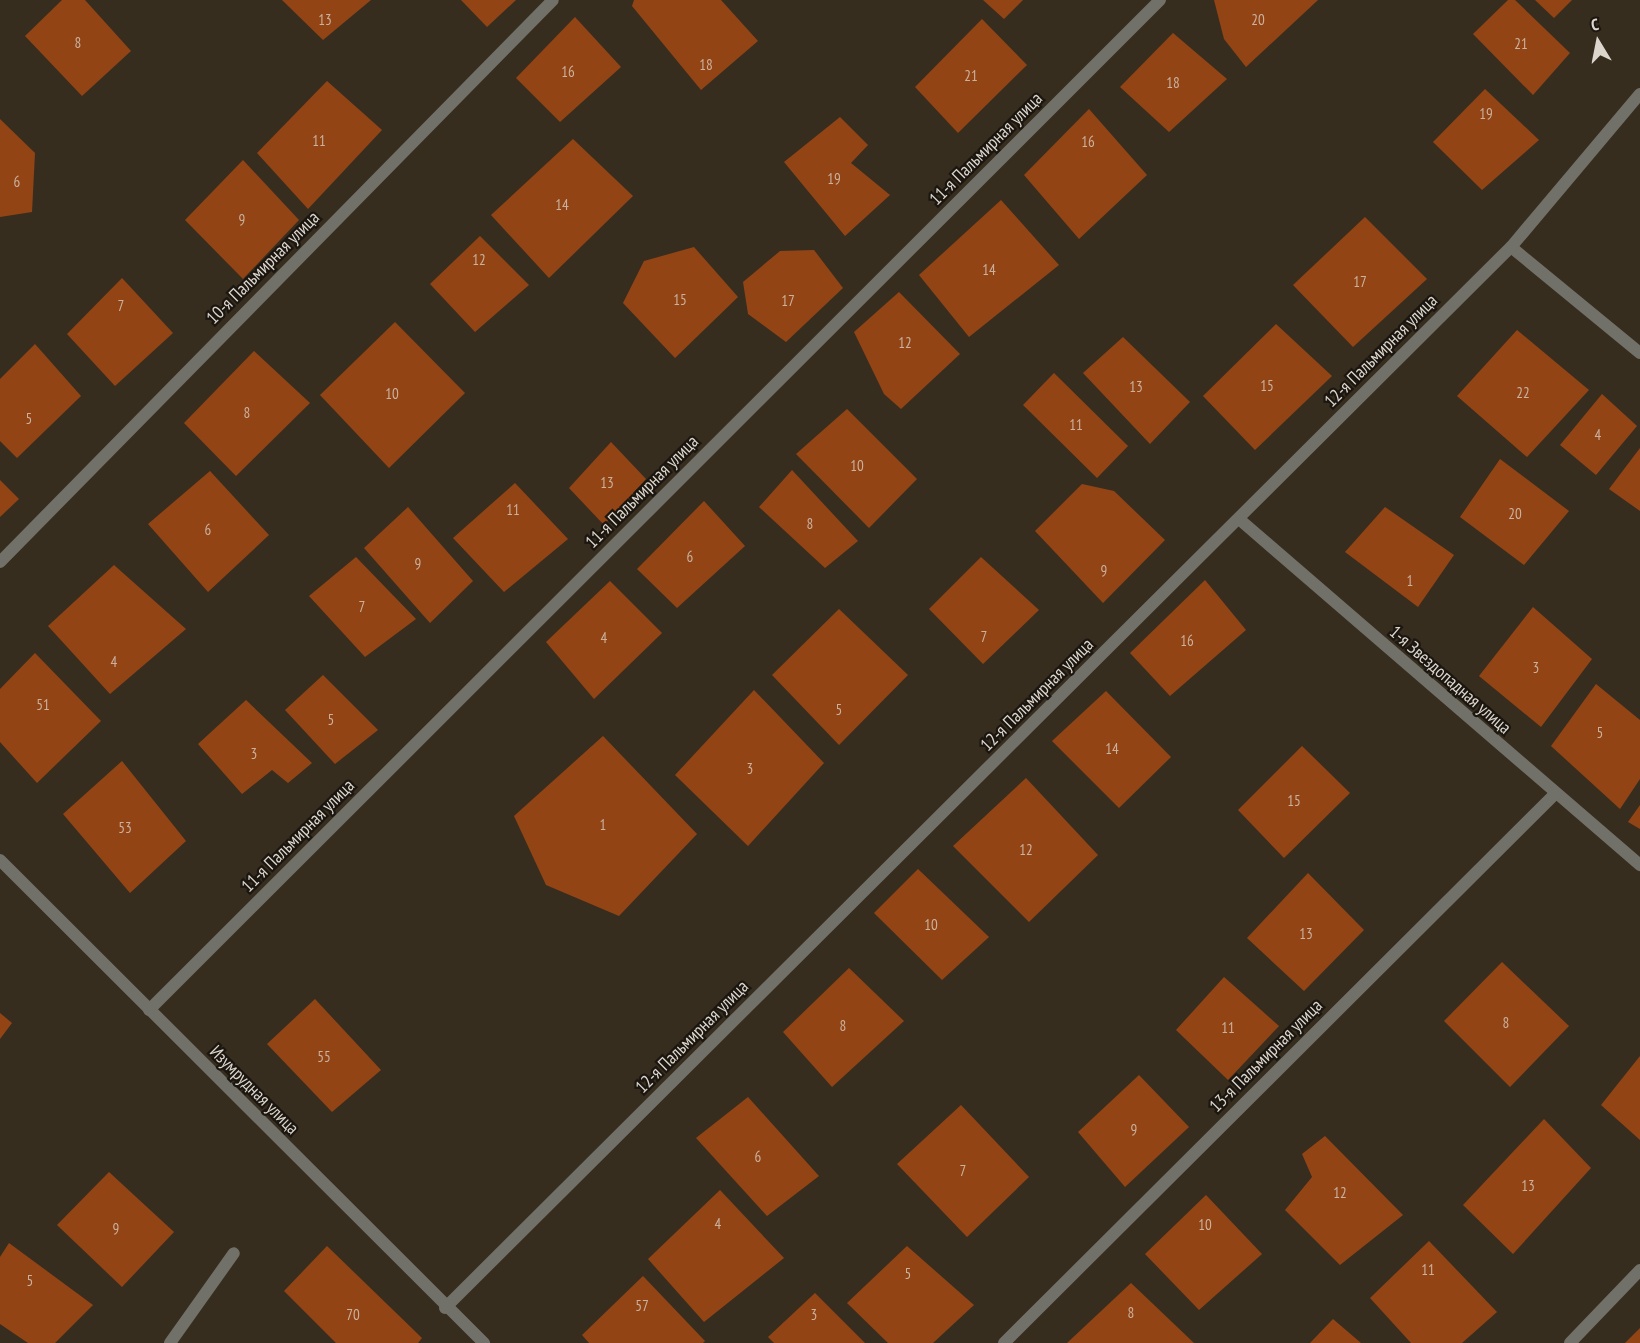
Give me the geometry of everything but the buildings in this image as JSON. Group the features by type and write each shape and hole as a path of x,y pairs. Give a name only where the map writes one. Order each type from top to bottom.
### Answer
{"street":[{"name":"10-я Пальмирная улица","path":"0,562 552,0"},
{"name":"11-я Пальмирная улица","path":"149,1010 1160,0"},
{"name":"12-я Пальмирная улица","path":"446,1308 1510,247 1640,94"},
{"path":"1510,247 1640,353"},
{"name":"1-я Звездопадная улица","path":"1239,519 1554,795 1640,865"},
{"name":"13-я Пальмирная улица","path":"1004,1343 1554,795"},
{"name":"Изумрудная улица","path":"0,860 446,1308 484,1343"},
{"path":"170,1343 234,1253"},
{"path":"1570,1343 1640,1270"}]}
